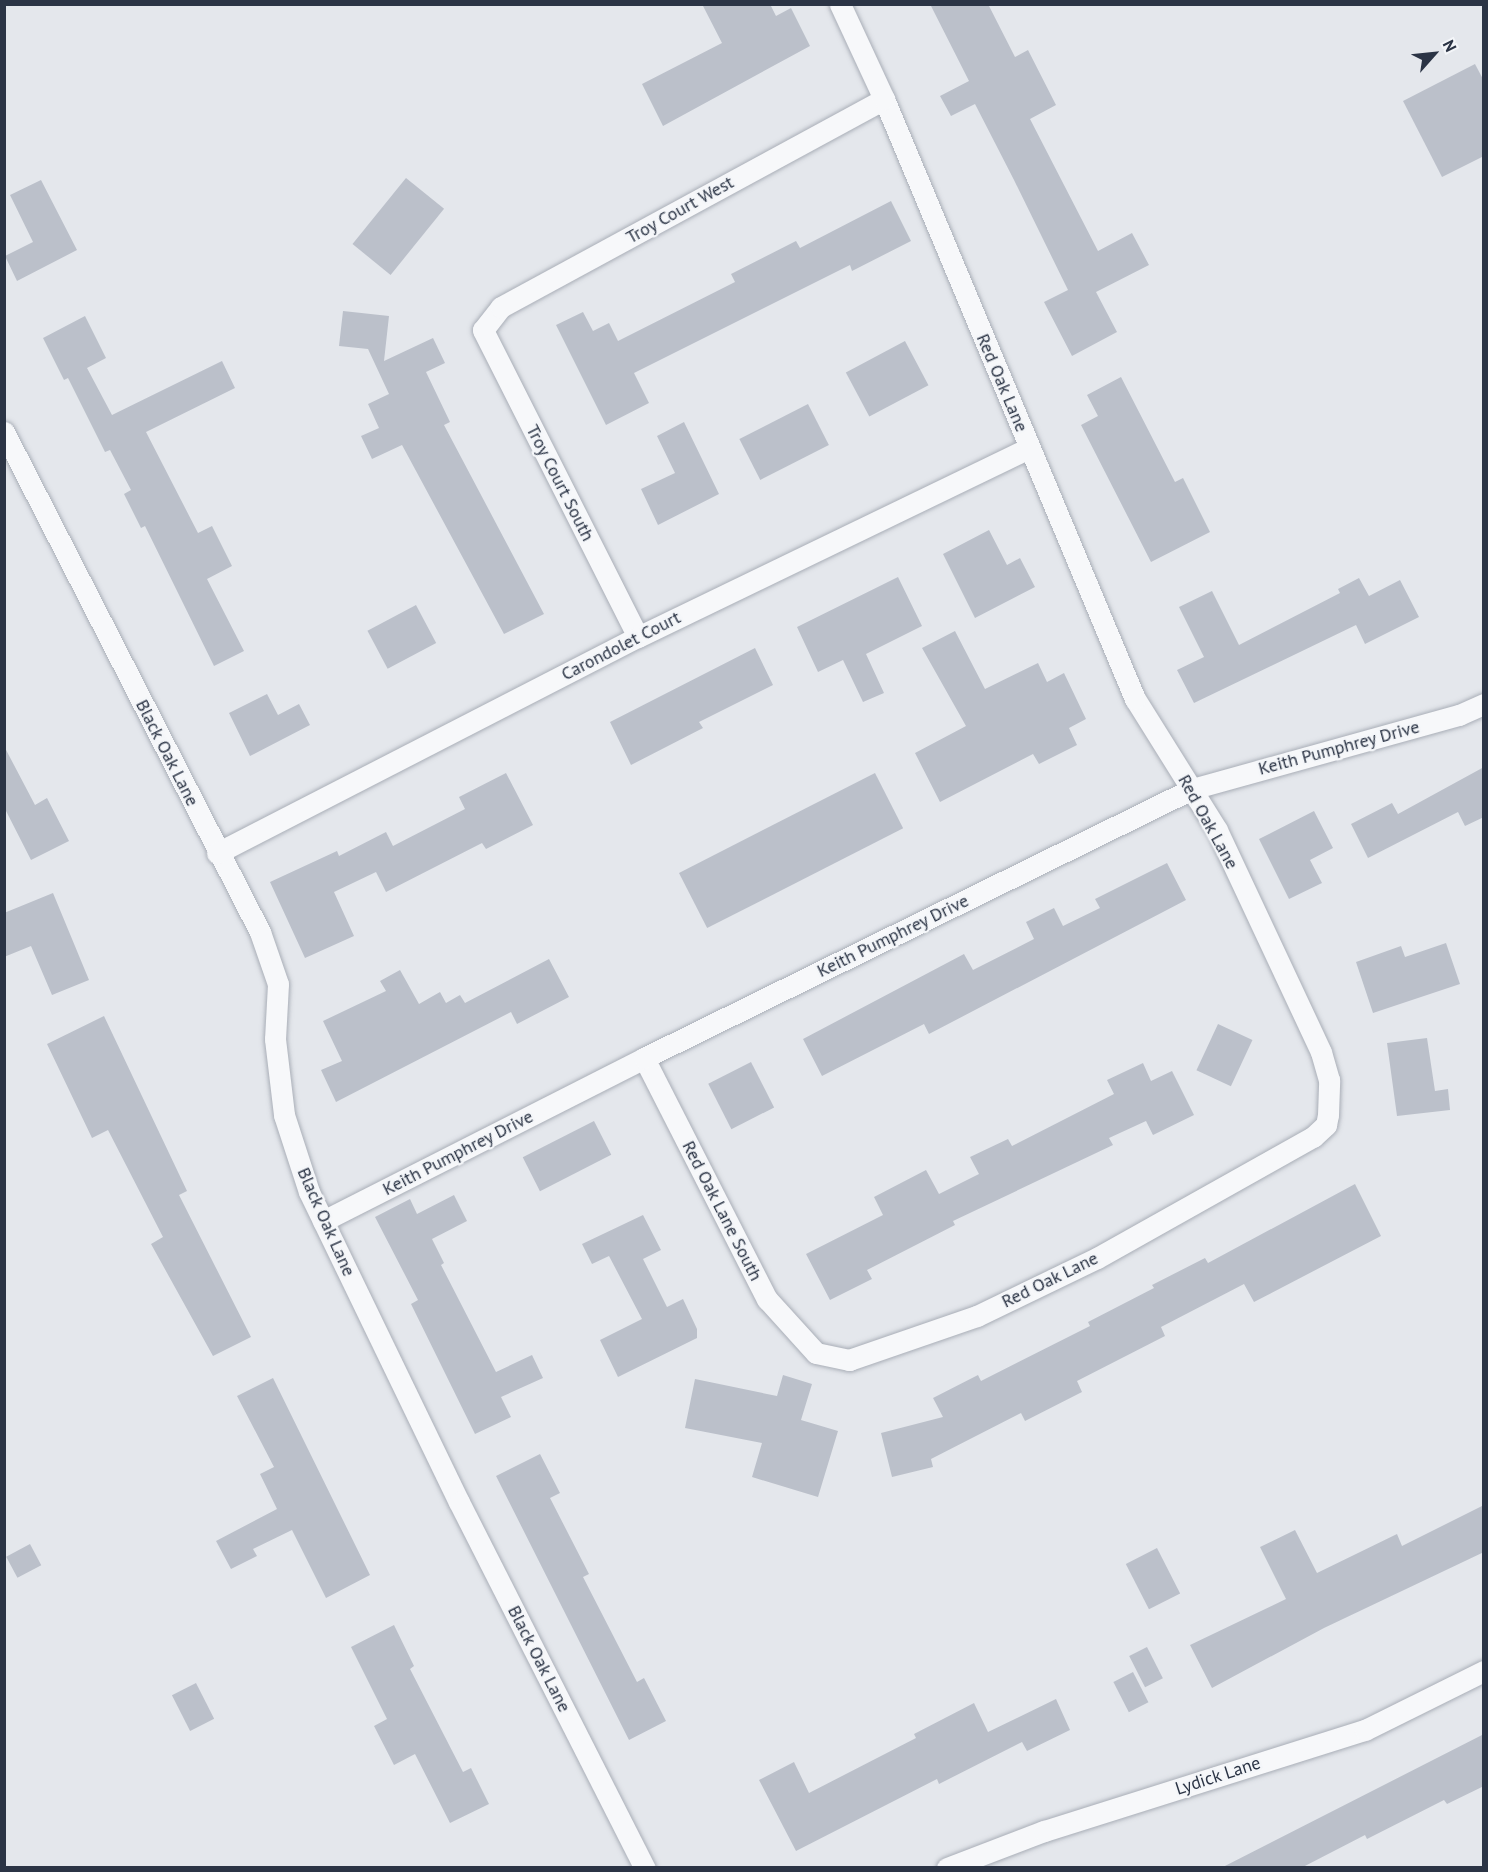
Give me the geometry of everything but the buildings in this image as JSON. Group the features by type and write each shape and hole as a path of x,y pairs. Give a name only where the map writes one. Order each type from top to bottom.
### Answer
{"street":[{"name":"Red Oak Lane","path":"816,1353 849,1360 977,1316 1097,1258 1313,1137 1326,1125 1329,1080 1321,1052 1217,830 1135,699 884,99 840,4"},
{"name":"Troy Court West","path":"483,330 501,307 884,99"},
{"name":"Troy Court South","path":"483,330 638,637"},
{"name":"Black Oak Lane","path":"4,432 217,853 260,932 278,984 275,1040 284,1115 309,1192 459,1502 645,1868"},
{"name":"Carondolet Court","path":"217,853 638,637 1029,448"},
{"name":"Keith Pumphrey Drive","path":"323,1221 644,1058 1192,789 1459,715 1484,704"},
{"name":"Red Oak Lane South","path":"644,1058 767,1299 816,1353"},
{"name":"Lydick Lane","path":"947,1868 1044,1831 1365,1730 1484,1671"}]}
